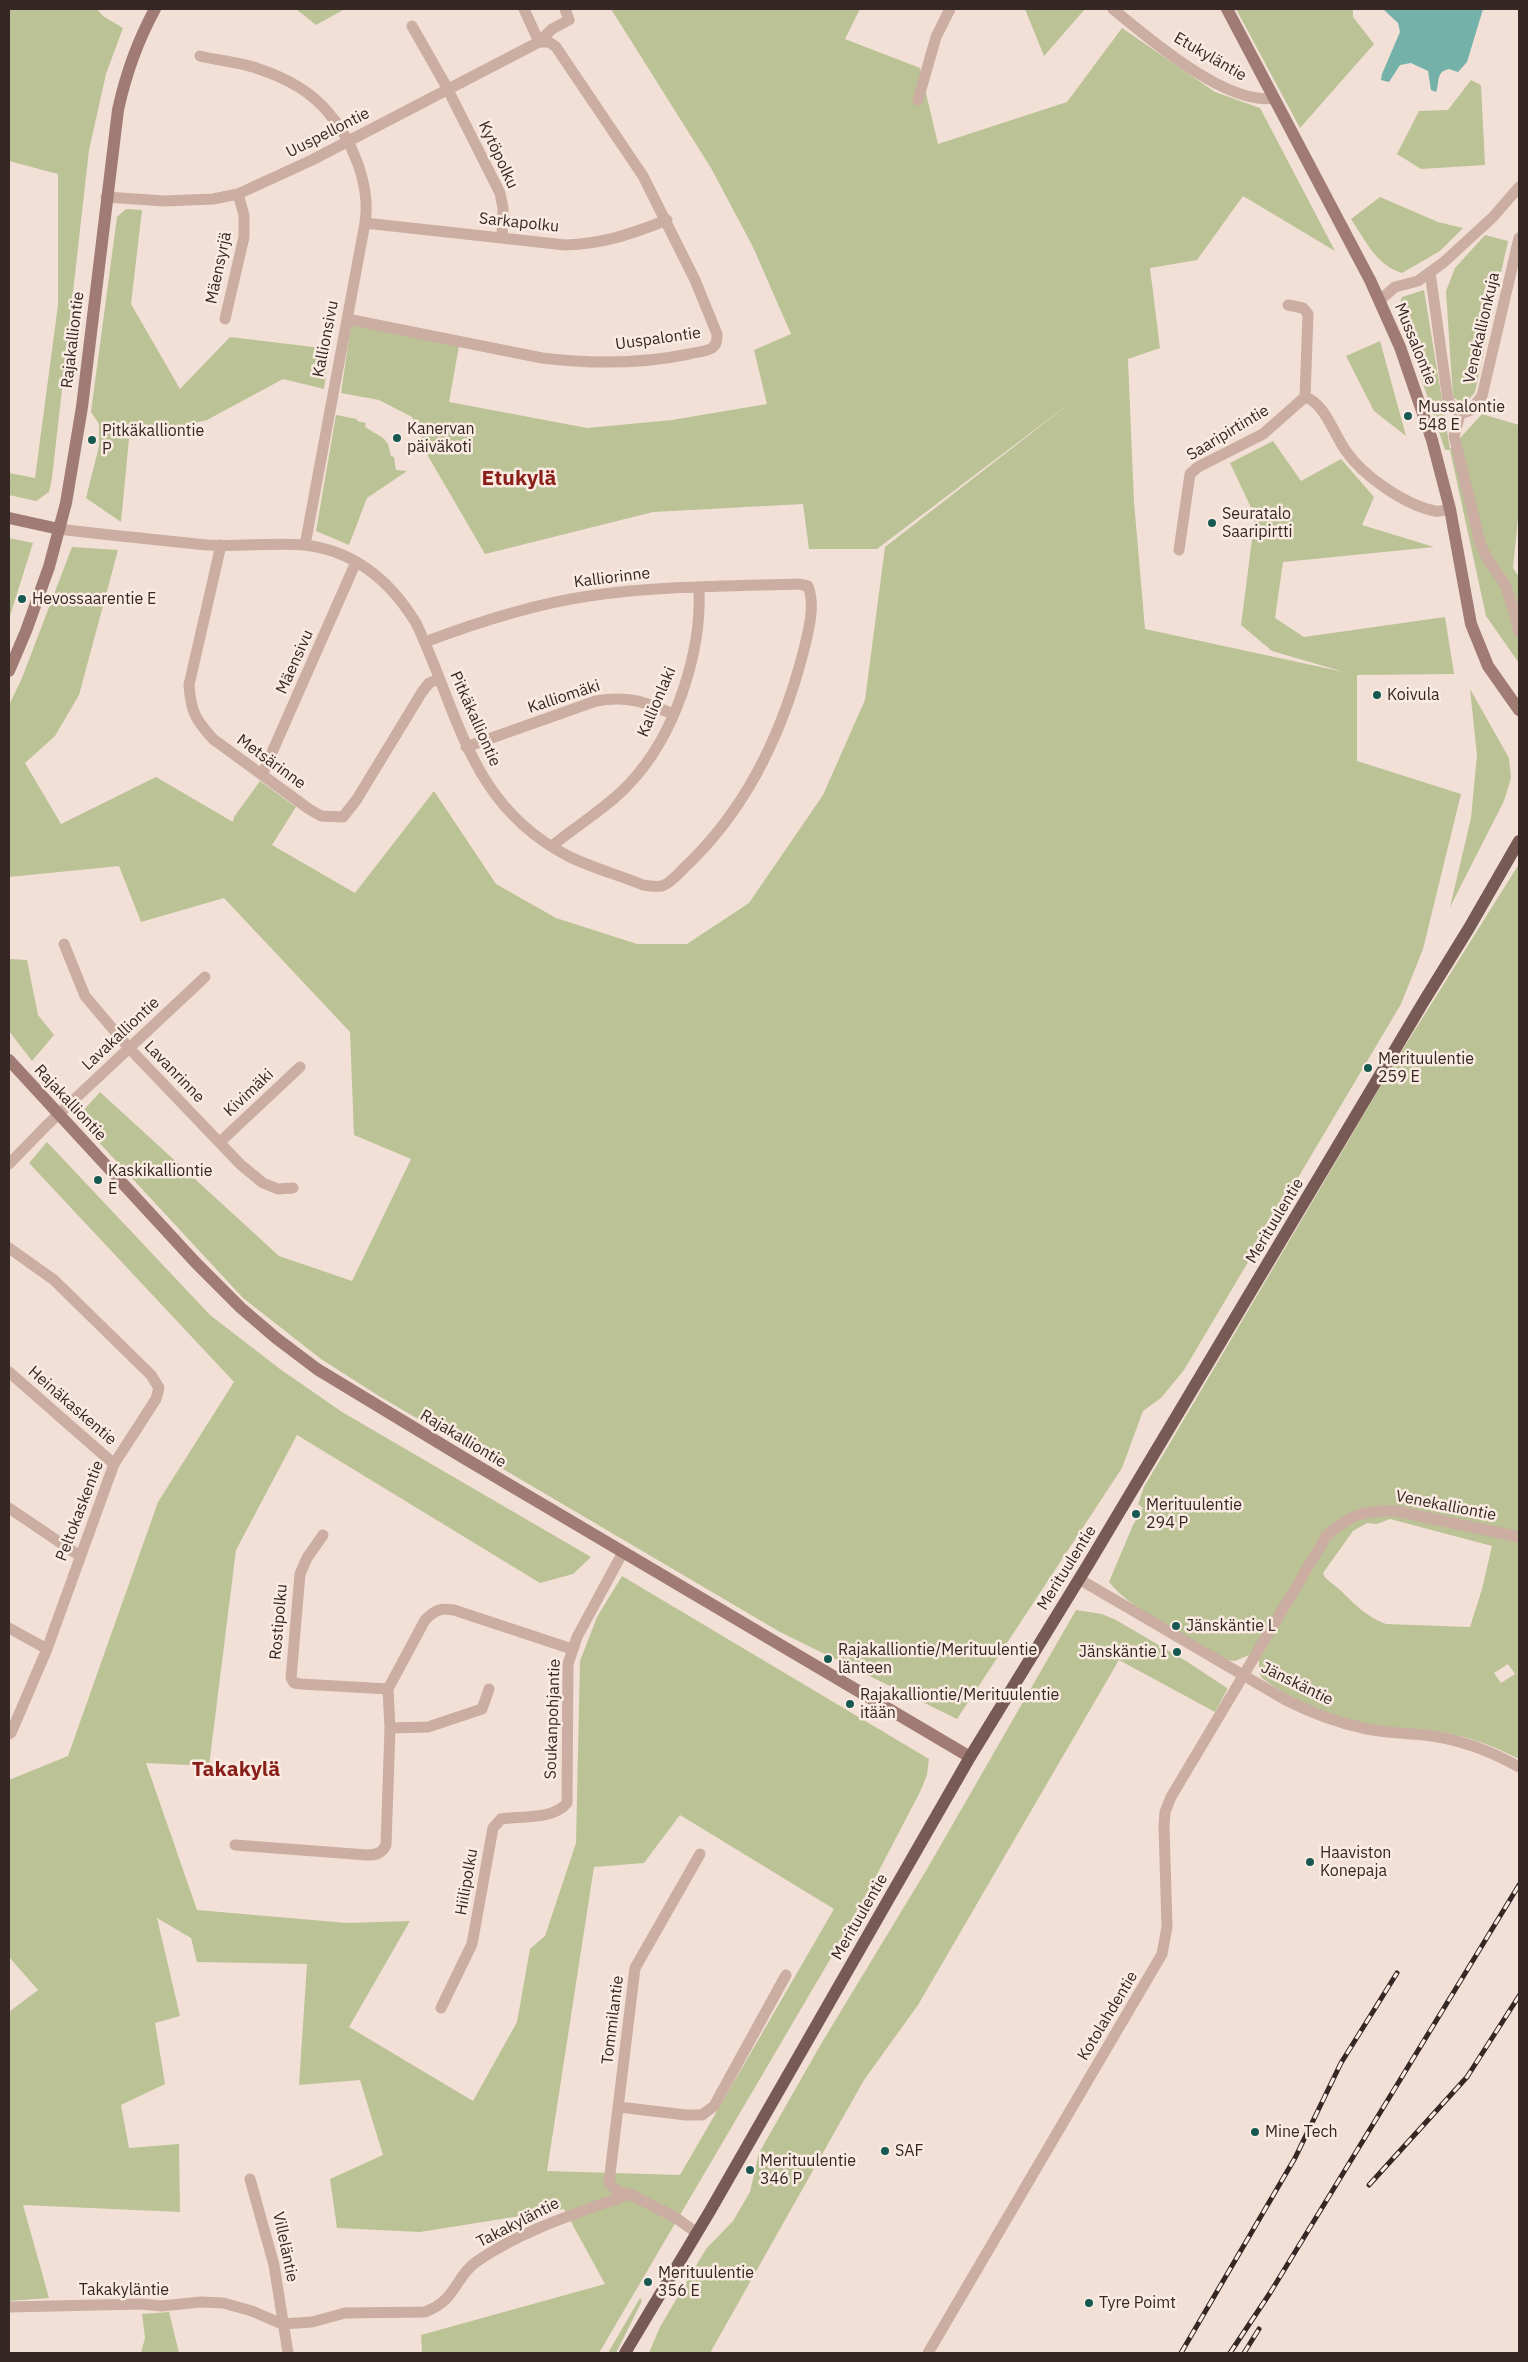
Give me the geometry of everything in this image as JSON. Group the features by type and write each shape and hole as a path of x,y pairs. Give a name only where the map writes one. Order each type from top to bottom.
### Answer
{"main road":[{"name":"Merituulentie","path":"625,2353 697,2233 970,1757 1079,1579 1424,1001 1470,928 1519,841"},
{"name":"Merituulentie","path":"635,2353 647,2315"}],"street":[{"name":"Rajakalliontie","path":"9,672 49,567 59,528 82,407 118,110 126,76 138,41 155,9"},
{"name":"Uuspalontie","path":"347,319 542,358 574,362 642,361 708,350 714,347 717,341 717,334 667,220 643,176 556,46 544,42 524,9"},
{"name":"Uuspellontie","path":"106,197 124,197 146,201 213,199 238,194 263,185 448,89 544,42 552,29 569,20 565,9"},
{"path":"918,100 936,37 950,9"},
{"name":"Etukyläntie","path":"1113,9 1180,63 1245,96 1260,100 1274,98"},
{"name":"Mussalontie","path":"1226,9 1380,300 1419,398 1450,509 1472,624 1488,666 1519,710"},
{"name":"Kytöpolku","path":"412,26 448,89 500,193 504,208 502,238"},
{"name":"Kallionsivu","path":"200,56 220,62 258,68 299,87 327,111 346,142 362,172 365,182 366,223 304,545"},
{"path":"1380,300 1395,287 1418,281 1444,262 1493,217 1519,187"},
{"name":"Mäensyrjä","path":"225,319 244,237 244,215 238,194"},
{"name":"Sarkapolku","path":"366,223 565,245 590,244 617,239 667,220"},
{"name":"Venekallionkuja","path":"1460,414 1471,410 1482,396 1519,238"},
{"path":"1430,272 1448,400 1460,414 1454,436 1481,546 1488,561 1503,582 1512,602 1519,632"},
{"path":"1288,305 1303,308 1308,314 1305,397 1312,399 1320,408 1345,450 1357,465 1398,496 1417,506 1437,511 1450,509"},
{"name":"Saaripirtintie","path":"1179,550 1190,474 1198,467 1264,434 1305,397"},
{"path":"9,518 59,528"},
{"name":"Pitkäkalliontie","path":"59,528 221,545 304,545 325,549 365,566 388,584 404,604 425,642 474,764 498,800 536,835 569,856 643,885 655,887 664,885 672,879 708,845 731,816 763,765 781,725 806,640 811,607 811,594 808,586"},
{"name":"Metsärinne","path":"221,545 189,685 190,706 200,724 213,739 315,813 332,818 343,817 357,799 422,692 429,684 439,679"},
{"name":"Mäensivu","path":"262,774 356,562"},
{"name":"Kalliorinne","path":"425,642 492,619 557,602 632,590 798,584 808,586"},
{"name":"Kallionlaki","path":"552,846 630,784 664,736 692,659 699,614 699,588"},
{"name":"Kalliomäki","path":"466,747 596,701 611,698 643,701 673,714"},
{"name":"Lavanrinne","path":"64,944 85,996 129,1048 241,1165 263,1183 278,1189 293,1188"},
{"name":"Lavakalliontie","path":"9,1164 58,1114 206,977"},
{"name":"Rajakalliontie","path":"9,1060 196,1263 241,1308 317,1369 356,1394 970,1757"},
{"name":"Kivimäki","path":"220,1142 300,1067"},
{"name":"Peltokaskentie","path":"9,1248 61,1287 151,1375 159,1388 156,1400 114,1464 47,1649 10,1734"},
{"name":"Heinäkaskentie","path":"9,1372 114,1464"},
{"path":"9,1508 80,1556"},
{"name":"Venekalliontie","path":"1244,1676 1327,1535 1340,1523 1361,1512 1396,1511 1519,1537"},
{"name":"Rostipolku","path":"323,1535 307,1558 300,1574 291,1678 294,1683 301,1684 388,1689"},
{"name":"Soukanpohjantie","path":"562,1809 567,1803 566,1687 568,1664 572,1649 623,1552"},
{"name":"Jänskäntie","path":"1079,1579 1292,1703 1335,1721 1369,1729 1424,1735 1469,1744 1519,1767"},
{"path":"235,1845 368,1855 376,1855 383,1850 386,1845 390,1728 388,1689 425,1620 441,1608 454,1610 572,1649"},
{"path":"9,1628 47,1649"},
{"name":"Kotolahdentie","path":"928,2353 1162,1954 1167,1927 1165,1812 1171,1797 1244,1676"},
{"path":"390,1728 428,1727 482,1709 489,1689"},
{"name":"Hiilipolku","path":"441,2008 472,1944 493,1828 501,1819 552,1813 562,1809"},
{"name":"Tommilantie","path":"630,2194 617,2191 609,2182 636,1968 700,1854"},
{"path":"619,2107 686,2115 702,2115 714,2106 786,1975"},
{"name":"Villeläntie","path":"250,2179 274,2265 288,2353"},
{"path":"630,2194 676,2218 697,2233"},
{"name":"Takakyläntie","path":"9,2307 142,2304 161,2306 202,2302 223,2303 252,2311 282,2324 312,2322 345,2313 425,2312 437,2307 453,2293 474,2264 493,2251 579,2210 630,2194"}],"green space":[{"path":"9,9 97,9 103,16 123,28 106,74 89,150 52,478 49,492 36,501 9,495 9,473 35,478 58,305 58,174 9,161"},
{"path":"296,9 345,9 316,25"},
{"path":"611,9 860,9 845,39 920,68 938,144 1067,102 1122,28 1215,92 1260,108 1335,251 1243,196 1197,260 1150,268 1160,348 1128,359 1134,502 1145,629 1344,672 1272,651 1241,625 1255,516 1230,463 1273,441 1301,481 1341,459 1374,497 1362,525 1434,547 1283,562 1275,618 1304,637 1445,617 1454,674 1357,675 1357,761 1461,794 1423,949 1401,1004 1184,1370 1161,1398 1143,1411 1122,1468 957,1719 780,1632 379,1396 321,1359 243,1298 81,1123 81,1113 100,1092 279,1256 352,1281 411,1159 354,1135 350,1032 224,898 141,922 119,866 9,877 9,705 22,678 72,547 118,550 79,695 55,736 25,763 61,824 156,777 233,822 234,817 260,781 296,807 272,845 355,893 434,791 496,884 556,918 637,944 687,944 749,903 823,795 865,700 885,547 1074,400 877,549 809,549 803,504 653,512 485,554 428,456 412,417 379,400 341,393 351,325 459,346 449,402 587,428 672,420 767,404 754,350 791,334 753,247 711,168"},
{"path":"1025,9 1085,9 1044,56"},
{"path":"1236,9 1353,9 1353,17 1374,44 1300,128"},
{"path":"1471,80 1481,85 1485,165 1421,169 1397,154 1419,111 1448,110"},
{"path":"1380,197 1438,222 1463,228 1440,251 1402,273 1378,258 1351,219"},
{"path":"126,209 142,210 131,304 180,389 230,337 330,349 324,389 283,379 207,420 129,439 121,522 86,498 99,446 99,424 91,412 117,217"},
{"path":"1485,235 1508,241 1475,392 1466,403 1453,398 1446,291 1455,268"},
{"path":"1424,290 1450,449 1482,414 1519,425 1519,508 1513,568 1519,577 1519,663 1486,616 1450,450 1445,450 1398,308 1402,297"},
{"path":"1380,341 1406,436 1374,411 1346,356"},
{"path":"336,415 357,419 357,421 366,423 365,427 383,438 388,444 391,456 394,457 396,470 407,471 367,498 349,545 316,531"},
{"path":"9,538 33,543 9,619"},
{"path":"1470,689 1509,758 1511,778 1504,801 1450,907 1471,818 1477,755"},
{"path":"1519,864 1519,1759 1486,1744 1460,1736 1360,1722 1316,1709 1274,1687 1262,1678 1259,1673 1259,1661 1249,1655 1235,1661 1228,1660 1148,1615 1109,1582 1133,1525 1143,1508 1138,1504 1144,1487 1393,1065","holes":["1390,1519 1492,1546 1482,1589 1470,1627 1386,1624 1366,1614 1326,1578 1323,1573 1353,1531 1367,1523 1377,1524","1508,1664 1515,1674 1501,1683 1494,1673"]},
{"path":"9,959 27,960 38,1015 54,1035 32,1061 9,1031"},
{"path":"47,1142 210,1315 280,1369 342,1412 591,1557 573,1574 540,1583 297,1435 236,1550 209,1766 146,1763 197,1910 347,1923 410,1921 349,2027 473,2101 517,2022 530,1949 545,1936 576,1843 580,1661 597,1617 622,1576 929,1759 927,1775 920,1792 852,1922 599,2353 422,2353 421,2335 605,2284 564,2209 420,2232 337,2228 330,2179 383,2155 360,2080 299,2085 307,1964 197,1962 191,1938 157,1918 180,2016 155,2023 165,2084 121,2105 129,2148 179,2144 180,2212 23,2205 49,2298 9,2301 9,2012 38,1990 9,1957 9,1780 68,1756 158,1502 234,1382 29,1163","holes":["680,1815 834,1909 680,2175 547,2171 594,1867 644,1863"]},
{"path":"1076,1610 1102,1614 1116,1620 1186,1661 1227,1688 1215,1712 1119,1660 918,2005 864,2080 710,2353 649,2353 660,2327 706,2249 733,2221 750,2192 759,2153 821,2044 927,1869"},
{"path":"640,2298 642,2301 616,2353 608,2353"},
{"path":"169,2312 179,2353 141,2353 145,2338 142,2314"}],"water":[{"path":"1383,9 1483,9 1467,62 1458,72 1449,69 1445,70 1440,75 1436,92 1431,90 1428,71 1411,63 1400,65 1389,82 1381,80 1400,32 1398,23"}],"railway":[{"path":"1230,2353 1270,2293 1519,1885"},
{"path":"1181,2353 1295,2158 1341,2063 1397,1973"},
{"path":"1369,2185 1467,2077 1519,1996"},
{"path":"1244,2353 1259,2329"}],"place":[{"name":"Mussalontie 548 E","path":"1408,416"},
{"name":"Kanervan päiväkoti","path":"397,438"},
{"name":"Pitkäkalliontie P","path":"92,440"},
{"name":"Seuratalo Saaripirtti","path":"1212,523"},
{"name":"Hevossaarentie E","path":"22,599"},
{"name":"Koivula","path":"1377,695"},
{"name":"Merituulentie 259 E","path":"1368,1068"},
{"name":"Kaskikalliontie E","path":"98,1180"},
{"name":"Merituulentie 294 P","path":"1136,1514"},
{"name":"Jänskäntie L","path":"1176,1626"},
{"name":"Jänskäntie I","path":"1177,1652"},
{"name":"Rajakalliontie/Merituulentie länteen","path":"828,1659"},
{"name":"Rajakalliontie/Merituulentie itään","path":"850,1704"},
{"name":"Haaviston Konepaja","path":"1310,1862"},
{"name":"Mine Tech","path":"1255,2132"},
{"name":"SAF","path":"885,2151"},
{"name":"Merituulentie 346 P","path":"750,2170"},
{"name":"Merituulentie 356 E","path":"648,2282"},
{"name":"Tyre Poimt","path":"1089,2303"}],"district":[{"name":"Etukylä","path":"519,479"},
{"name":"Takakylä","path":"236,1770"}]}
